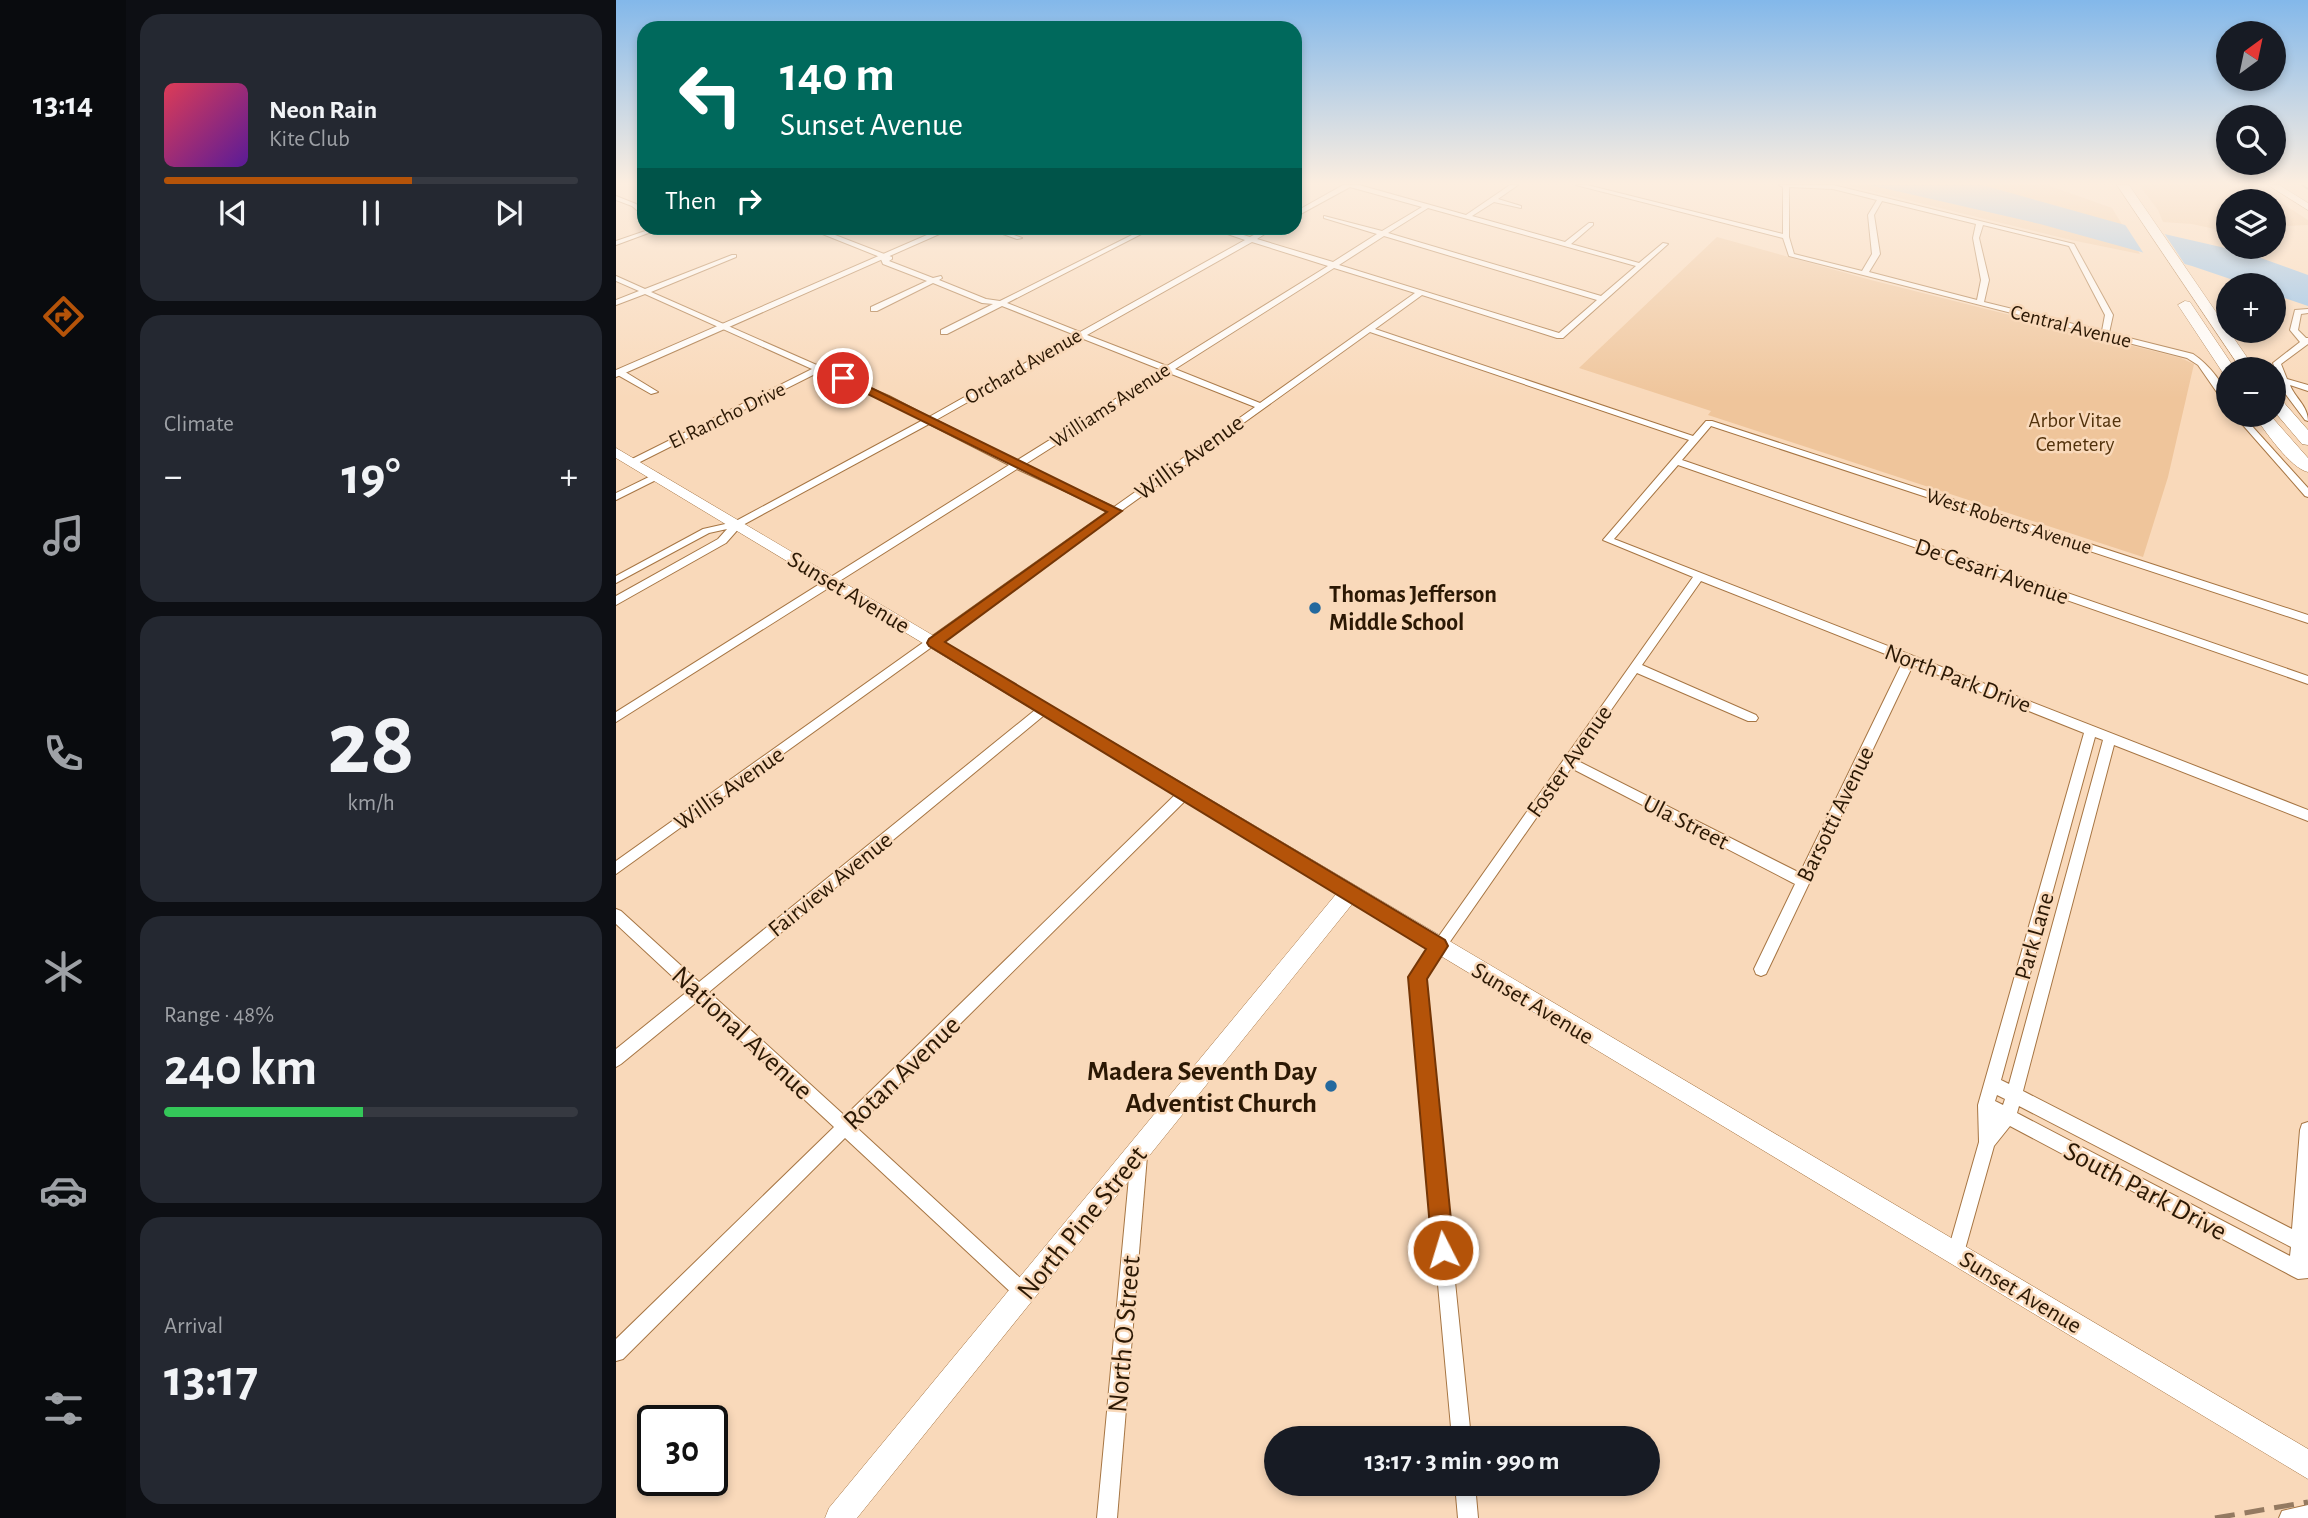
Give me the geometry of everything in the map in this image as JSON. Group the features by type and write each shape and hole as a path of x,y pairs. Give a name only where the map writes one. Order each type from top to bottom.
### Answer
{"highway":[{"path":"2171,256 2240,357"},
{"path":"2175,290 2219,357"},
{"path":"2286,415 2308,440"},
{"path":"2272,427 2308,467"}],"main road":[{"name":"Sunset Avenue","path":"616,452 2308,1465"},
{"name":"North Pine Street","path":"839,1518 1349,892"}],"street":[{"path":"616,303 734,256"},
{"path":"944,332 1095,256"},
{"name":"Orchard Avenue","path":"737,524 929,420 1221,256"},
{"path":"1305,256 1560,336 1651,256"},
{"name":"Williams Avenue","path":"616,718 1348,256"},
{"path":"1456,256 1602,299"},
{"path":"1606,256 1640,265"},
{"name":"Central Avenue","path":"1794,256 2196,359"},
{"path":"1864,274 1875,256"},
{"path":"1980,256 1985,280 1980,303"},
{"path":"2078,256 2109,315 2105,335"},
{"path":"618,373 883,257 886,262 937,279 985,301 1001,303 1260,405"},
{"path":"616,278 721,327 821,368 1016,465 1116,511"},
{"path":"874,309 937,279"},
{"name":"Willis Avenue","path":"616,868 934,643 1260,405 1422,292"},
{"path":"2285,357 2306,341 2294,330 2298,312 2308,311"},
{"path":"1370,330 1695,439 1676,461"},
{"path":"2196,359 2216,386"},
{"name":"El Rancho Drive","path":"633,462 821,368"},
{"path":"618,373 654,392"},
{"path":"2286,382 2308,387"},
{"path":"2286,385 2294,402 2308,418"},
{"name":"West Roberts Avenue","path":"1695,439 1709,423 2308,619"},
{"path":"2249,427 2308,494"},
{"name":"North Park Drive","path":"1676,461 1608,540 2308,816"},
{"name":"De Cesari Avenue","path":"1676,461 2308,680"},
{"path":"616,497 657,477"},
{"path":"616,580 706,530 737,524"},
{"path":"616,601 722,541 737,524"},
{"name":"Foster Avenue","path":"1439,946 1699,576"},
{"name":"Barsotti Avenue","path":"1761,969 1910,659"},
{"path":"1635,667 1752,718"},
{"name":"Fairview Avenue","path":"616,1059 1044,709"},
{"name":"Park Lane","path":"1956,1254 1987,1142 1986,1105 2091,730"},
{"name":"Park Lane","path":"1987,1142 2008,1116 2110,738"},
{"name":"Ula Street","path":"1569,762 1803,881"},
{"name":"Rotan Avenue","path":"616,1352 1185,793"},
{"name":"National Avenue","path":"616,915 1023,1292"},
{"path":"1439,946 1417,977 1460,1426"},
{"name":"South Park Drive","path":"1992,1084 2304,1242"},
{"name":"South Park Drive","path":"1986,1105 2303,1269"},
{"path":"2303,1269 2308,1129"},
{"name":"North O Street","path":"1107,1518 1140,1149"},
{"path":"1466,1496 1468,1518"},
{"path":"2289,1518 2308,1515"}],"green space":[{"name":"Arbor Vitae Cemetery","path":"1697,256 1784,256 2181,358 2194,364 2168,477 2143,557 1708,415 1711,411 1579,368"}],"water":[{"path":"2155,256 2264,259 2308,275 2308,306 2286,298 2286,273 2216,274"}],"pier":[{"path":"2179,256 2188,269 2146,257"}],"railway":[{"path":"2215,1518 2308,1502"}],"place":[{"name":"Thomas Jefferson Middle School","path":"1315,608"},
{"name":"Madera Seventh Day Adventist Church","path":"1331,1086"}],"route":[{"path":"843,378 971,440 1016,465 1116,511 934,643 1439,946 1417,977 1443,1250"}]}
